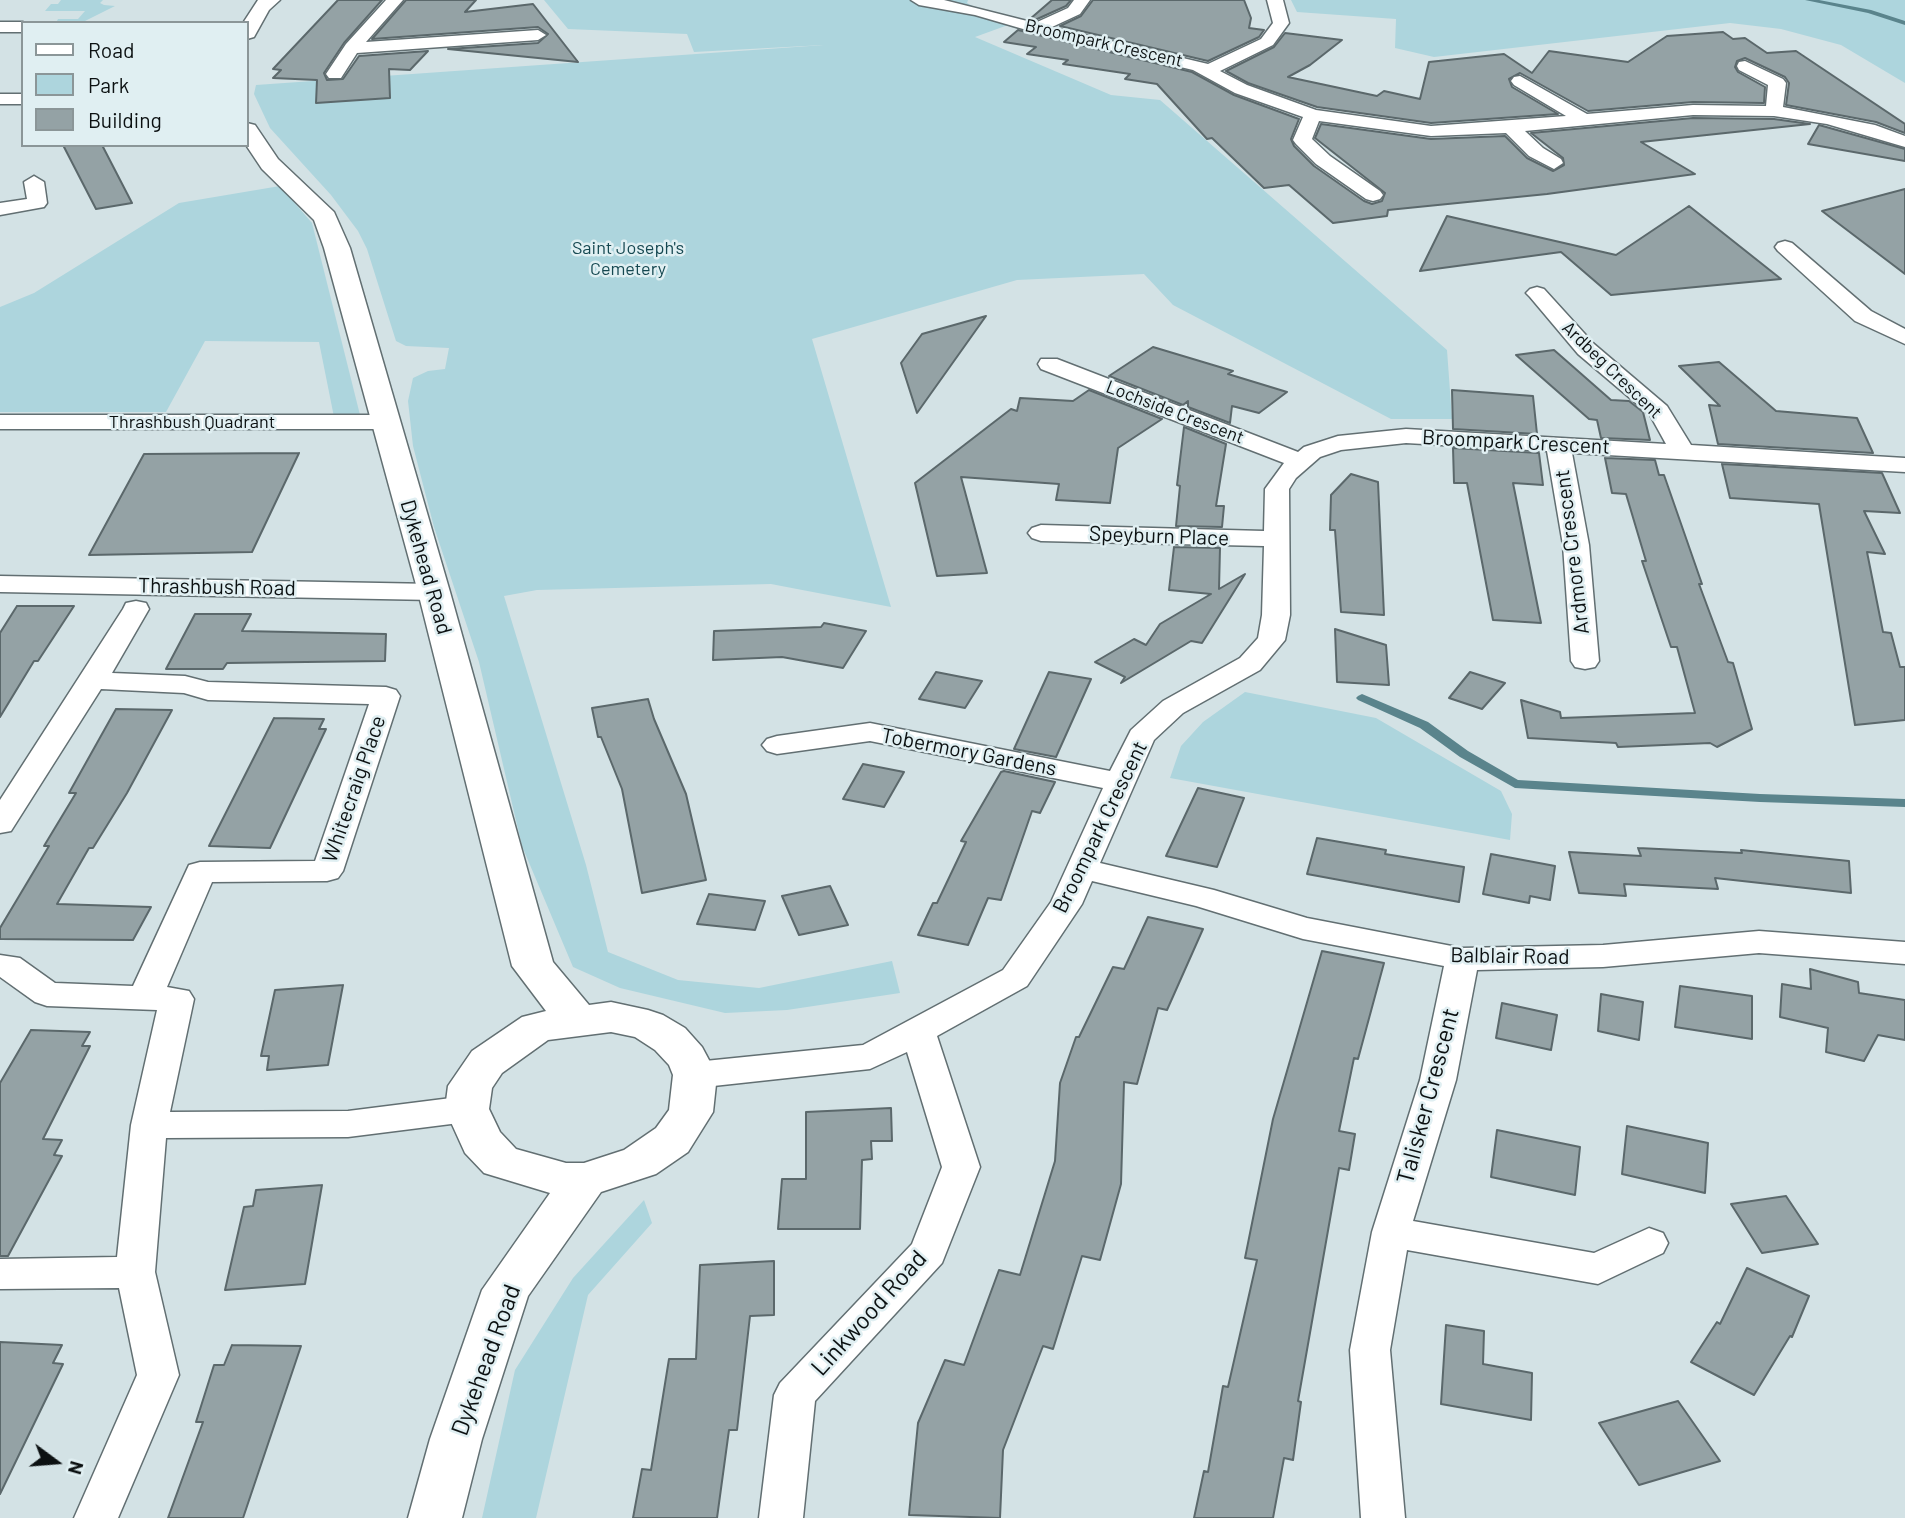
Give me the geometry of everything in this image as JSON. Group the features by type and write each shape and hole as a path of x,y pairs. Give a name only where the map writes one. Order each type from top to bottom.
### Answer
{"street":[{"path":"248,31 261,6 270,0"},
{"path":"335,74 352,48 396,0"},
{"name":"Broompark Crescent","path":"919,0 977,11 1036,28 1199,66 1241,89 1313,115 1431,131 1510,127 1693,110 1774,111 1827,119 1869,129 1905,142"},
{"path":"1208,70 1267,42 1281,23 1275,0"},
{"path":"1036,28 1074,11 1082,1"},
{"path":"0,27 21,27"},
{"path":"352,48 538,35"},
{"path":"1745,66 1777,83 1774,111"},
{"path":"1520,81 1584,120"},
{"path":"0,99 21,99"},
{"path":"1313,115 1302,140 1323,160 1373,195"},
{"path":"1510,127 1536,152 1554,163"},
{"name":"Dykehead Road","path":"248,131 270,164 326,218 434,592 533,966 577,1020"},
{"path":"0,209 37,203 34,182"},
{"path":"1785,247 1863,316 1905,337"},
{"name":"Ardbeg Crescent","path":"1537,293 1586,349 1659,411 1682,451"},
{"name":"Lochside Crescent","path":"1049,364 1300,461"},
{"name":"Thrashbush Quadrant","path":"0,422 384,422"},
{"name":"Broompark Crescent","path":"695,1075 870,1057 1016,978 1066,904 1142,736 1173,707 1250,664 1271,640 1276,615 1277,489 1286,474 1312,452 1338,443 1406,436 1905,465"},
{"name":"Ardmore Crescent","path":"1558,444 1576,545 1585,661"},
{"name":"Speyburn Place","path":"1041,533 1277,539"},
{"name":"Thrashbush Road","path":"0,584 434,592"},
{"path":"0,824 136,609"},
{"name":"Whitecraig Place","path":"93,680 185,685 208,691 386,696 327,872 200,872 145,998"},
{"name":"Tobermory Gardens","path":"777,745 870,732 1119,782"},
{"name":"Balblair Road","path":"1083,869 1203,897 1303,928 1462,959 1603,956 1759,942 1905,953"},
{"name":"Talisker Crescent","path":"1383,1518 1370,1350 1391,1232 1438,1080 1462,959"},
{"path":"0,966 8,966 47,994 177,999 149,1125 135,1272 158,1375 96,1518"},
{"path":"611,1017 648,1025 670,1039 687,1058 695,1075 691,1112 672,1140 640,1162 585,1180 566,1180 500,1161 481,1141 467,1109 470,1086 486,1062 537,1027 577,1020 611,1017"},
{"name":"Linkwood Road","path":"782,1518 795,1395 928,1252 961,1167 918,1031"},
{"path":"149,1125 348,1124 467,1109"},
{"name":"Dykehead Road","path":"435,1518 456,1439 506,1290 585,1180"},
{"path":"1391,1232 1598,1269 1649,1243"},
{"path":"0,1273 135,1272"}],"green space":[{"path":"61,0 103,0 100,3 115,6 85,21 57,21 78,19 85,11 45,11 51,4 58,4"},
{"name":"Saint Joseph's Cemetery","path":"544,0 968,0 967,3 1008,25 975,37 1111,95 1160,100 1447,350 1452,419 1391,419 1173,305 1144,274 1017,280 812,339 891,607 771,584 537,590 504,596 586,865 608,952 678,980 759,988 892,961 900,993 787,1010 725,1013 620,988 573,967 522,846 479,662 434,527 413,446 408,401 413,378 428,371 445,369 449,348 406,346 396,341 367,249 358,231 331,195 270,128 254,94 256,85 824,45 694,52 687,34 568,29"},
{"path":"1291,0 1905,0 1905,83 1841,45 1781,29 1730,23 1434,57 1395,48 1396,19 1297,12"},
{"path":"280,186 312,223 360,415 334,417 319,342 205,341 166,412 0,412 0,307 34,293 179,203"},
{"path":"1245,692 1376,718 1501,791 1512,814 1510,840 1170,778 1181,746 1203,722"},
{"path":"644,1200 652,1223 588,1295 536,1518 482,1518 515,1370 573,1278"}],"building":[{"path":"338,0 382,0 344,43 324,73 327,80 343,79 359,56 428,51 410,70 389,69 390,98 316,103 317,80 273,78 281,70 273,69"},
{"path":"406,0 476,0 465,12 533,4 578,62 448,49 538,43 548,34 538,27 372,39"},
{"path":"1052,0 1071,0 1066,6 1035,20 1030,19"},
{"path":"1093,0 1244,0 1251,18 1249,28 1264,30 1259,37 1208,61 1060,26 1081,16"},
{"path":"1018,30 1192,72 1234,95 1299,119 1291,139 1294,146 1314,166 1372,204 1382,201 1385,193 1315,138 1321,124 1431,139 1505,136 1527,158 1553,171 1564,165 1563,158 1531,133 1693,118 1774,119 1810,124 1641,142 1695,174 1547,194 1388,210 1387,216 1333,223 1289,185 1264,188 1212,138 1207,139 1157,84 1125,79 1130,74 1063,64 1068,60 1027,54 1036,47 1004,42"},
{"path":"1723,32 1733,39 1745,38 1767,53 1796,51 1905,124 1905,133 1876,122 1786,105 1789,83 1785,77 1745,58 1737,61 1735,67 1738,72 1765,87 1764,103 1693,102 1588,111 1520,73 1509,79 1512,87 1558,114 1431,123 1317,107 1248,83 1226,71 1274,47 1285,33 1342,40 1310,65 1288,77 1377,96 1384,91 1420,99 1429,62 1504,54 1532,73 1549,51 1628,62 1667,36"},
{"path":"1819,125 1905,149 1905,161 1808,144"},
{"path":"64,147 103,147 132,203 96,209"},
{"path":"1905,189 1905,274 1822,211"},
{"path":"1689,206 1781,279 1611,295 1561,252 1420,271 1447,216 1616,255"},
{"path":"986,316 917,413 901,363 922,334"},
{"path":"1153,347 1233,371 1228,374 1287,392 1259,413 1232,406 1230,423 1188,407 1188,401 1183,405 1109,376"},
{"path":"1554,350 1611,400 1629,401 1643,412 1650,440 1601,438 1597,420 1589,419 1516,355"},
{"path":"1719,362 1776,411 1857,418 1873,453 1718,444 1709,405 1720,406 1679,366"},
{"path":"1089,390 1162,419 1118,448 1110,503 1056,500 1059,484 961,477 987,573 937,576 915,483 1011,409 1017,411 1020,398 1073,401"},
{"path":"1452,390 1533,396 1537,434 1453,429"},
{"path":"1184,427 1226,444 1216,506 1224,506 1222,527 1176,526 1180,486 1177,485"},
{"path":"1453,448 1539,453 1543,485 1513,483 1541,623 1493,620 1467,483 1454,483"},
{"path":"299,453 252,552 89,555 144,454"},
{"path":"1605,458 1655,460 1659,475 1664,475 1702,584 1699,584 1728,662 1733,663 1752,729 1717,747 1710,743 1618,747 1616,743 1528,738 1521,700 1560,712 1561,718 1695,713 1677,647 1671,647 1642,561 1646,561 1626,494 1612,493"},
{"path":"1722,464 1882,473 1900,513 1864,511 1885,554 1867,552 1883,632 1891,633 1900,667 1905,667 1905,720 1855,725 1819,504 1730,498"},
{"path":"1351,474 1378,482 1384,615 1341,612 1335,530 1330,530 1331,495"},
{"path":"1174,547 1220,548 1219,589 1245,574 1202,643 1191,641 1121,683 1125,677 1095,662 1134,639 1146,645 1160,624 1211,594 1169,590"},
{"path":"17,606 74,606 38,661 34,661 0,717 0,633"},
{"path":"195,614 251,614 242,631 386,634 385,661 227,663 223,669 166,669"},
{"path":"824,623 866,631 843,668 782,657 713,660 714,631 821,627"},
{"path":"1335,629 1386,645 1389,685 1337,682"},
{"path":"936,672 982,681 965,708 919,699"},
{"path":"1049,672 1091,679 1056,757 1014,749"},
{"path":"1470,672 1505,683 1482,709 1449,698"},
{"path":"648,699 686,794 706,880 642,893 622,789 601,737 598,737 592,708"},
{"path":"116,709 172,710 127,793 93,848 89,848 57,904 151,907 133,940 0,939 0,928 49,846 44,846 76,793 69,793"},
{"path":"274,718 324,719 319,729 326,729 270,848 209,846"},
{"path":"863,764 904,772 884,807 843,799"},
{"path":"1004,771 1055,782 1040,813 1032,811 1001,900 988,898 968,945 918,935 933,903 937,903 966,842 961,841"},
{"path":"1198,788 1244,798 1217,867 1166,856"},
{"path":"1317,838 1386,850 1385,854 1464,867 1459,902 1307,874"},
{"path":"1638,848 1742,853 1741,850 1849,861 1851,893 1715,878 1718,889 1624,884 1626,896 1579,893 1569,852 1641,856"},
{"path":"1491,854 1555,866 1550,900 1530,896 1529,903 1483,894"},
{"path":"830,886 848,925 799,935 782,896"},
{"path":"709,894 765,901 755,930 697,924"},
{"path":"1148,917 1203,929 1167,1010 1158,1008 1137,1084 1124,1082 1121,1184 1100,1260 1082,1256 1053,1349 1043,1346 1003,1450 1000,1518 909,1515 918,1423 945,1360 964,1365 999,1270 1020,1275 1055,1161 1060,1083 1076,1037 1079,1037 1113,967 1124,969"},
{"path":"1322,951 1384,963 1358,1059 1354,1058 1339,1131 1355,1134 1349,1170 1339,1168 1298,1401 1301,1402 1293,1460 1284,1458 1273,1518 1194,1518 1204,1471 1208,1472 1223,1386 1228,1387 1257,1260 1245,1258 1273,1119"},
{"path":"1810,969 1858,982 1859,993 1905,1000 1905,1040 1878,1035 1864,1061 1826,1052 1828,1028 1780,1017 1782,984 1811,989"},
{"path":"343,985 328,1065 267,1070 269,1056 261,1056 275,990"},
{"path":"1680,986 1752,996 1752,1039 1675,1027"},
{"path":"1601,994 1643,1002 1639,1040 1598,1031"},
{"path":"1502,1003 1557,1015 1551,1050 1496,1038"},
{"path":"31,1030 90,1032 82,1046 90,1046 43,1139 62,1140 54,1155 62,1156 8,1256 0,1256 0,1083"},
{"path":"891,1108 892,1141 871,1141 872,1159 862,1160 860,1229 778,1229 782,1179 806,1179 806,1112"},
{"path":"1627,1126 1708,1143 1705,1193 1622,1174"},
{"path":"1497,1130 1580,1147 1575,1195 1491,1177"},
{"path":"322,1185 305,1284 225,1290 244,1207 253,1206 256,1190"},
{"path":"1786,1196 1818,1244 1762,1253 1731,1204"},
{"path":"774,1261 774,1315 750,1316 737,1430 729,1430 717,1518 633,1518 642,1469 651,1470 669,1359 696,1359 700,1265"},
{"path":"1747,1268 1809,1296 1792,1337 1790,1336 1754,1395 1691,1362 1717,1322 1720,1324"},
{"path":"1446,1325 1484,1331 1483,1364 1532,1373 1531,1420 1441,1404"},
{"path":"0,1342 62,1345 53,1363 63,1364 0,1494"},
{"path":"232,1345 301,1346 243,1518 168,1518 203,1422 196,1422 214,1365 224,1365"},
{"path":"1678,1401 1720,1461 1639,1485 1599,1423"}],"waterway":[{"path":"1808,0 1869,11 1905,23"},
{"path":"1362,698 1424,725 1464,754 1515,784 1905,803"}]}
